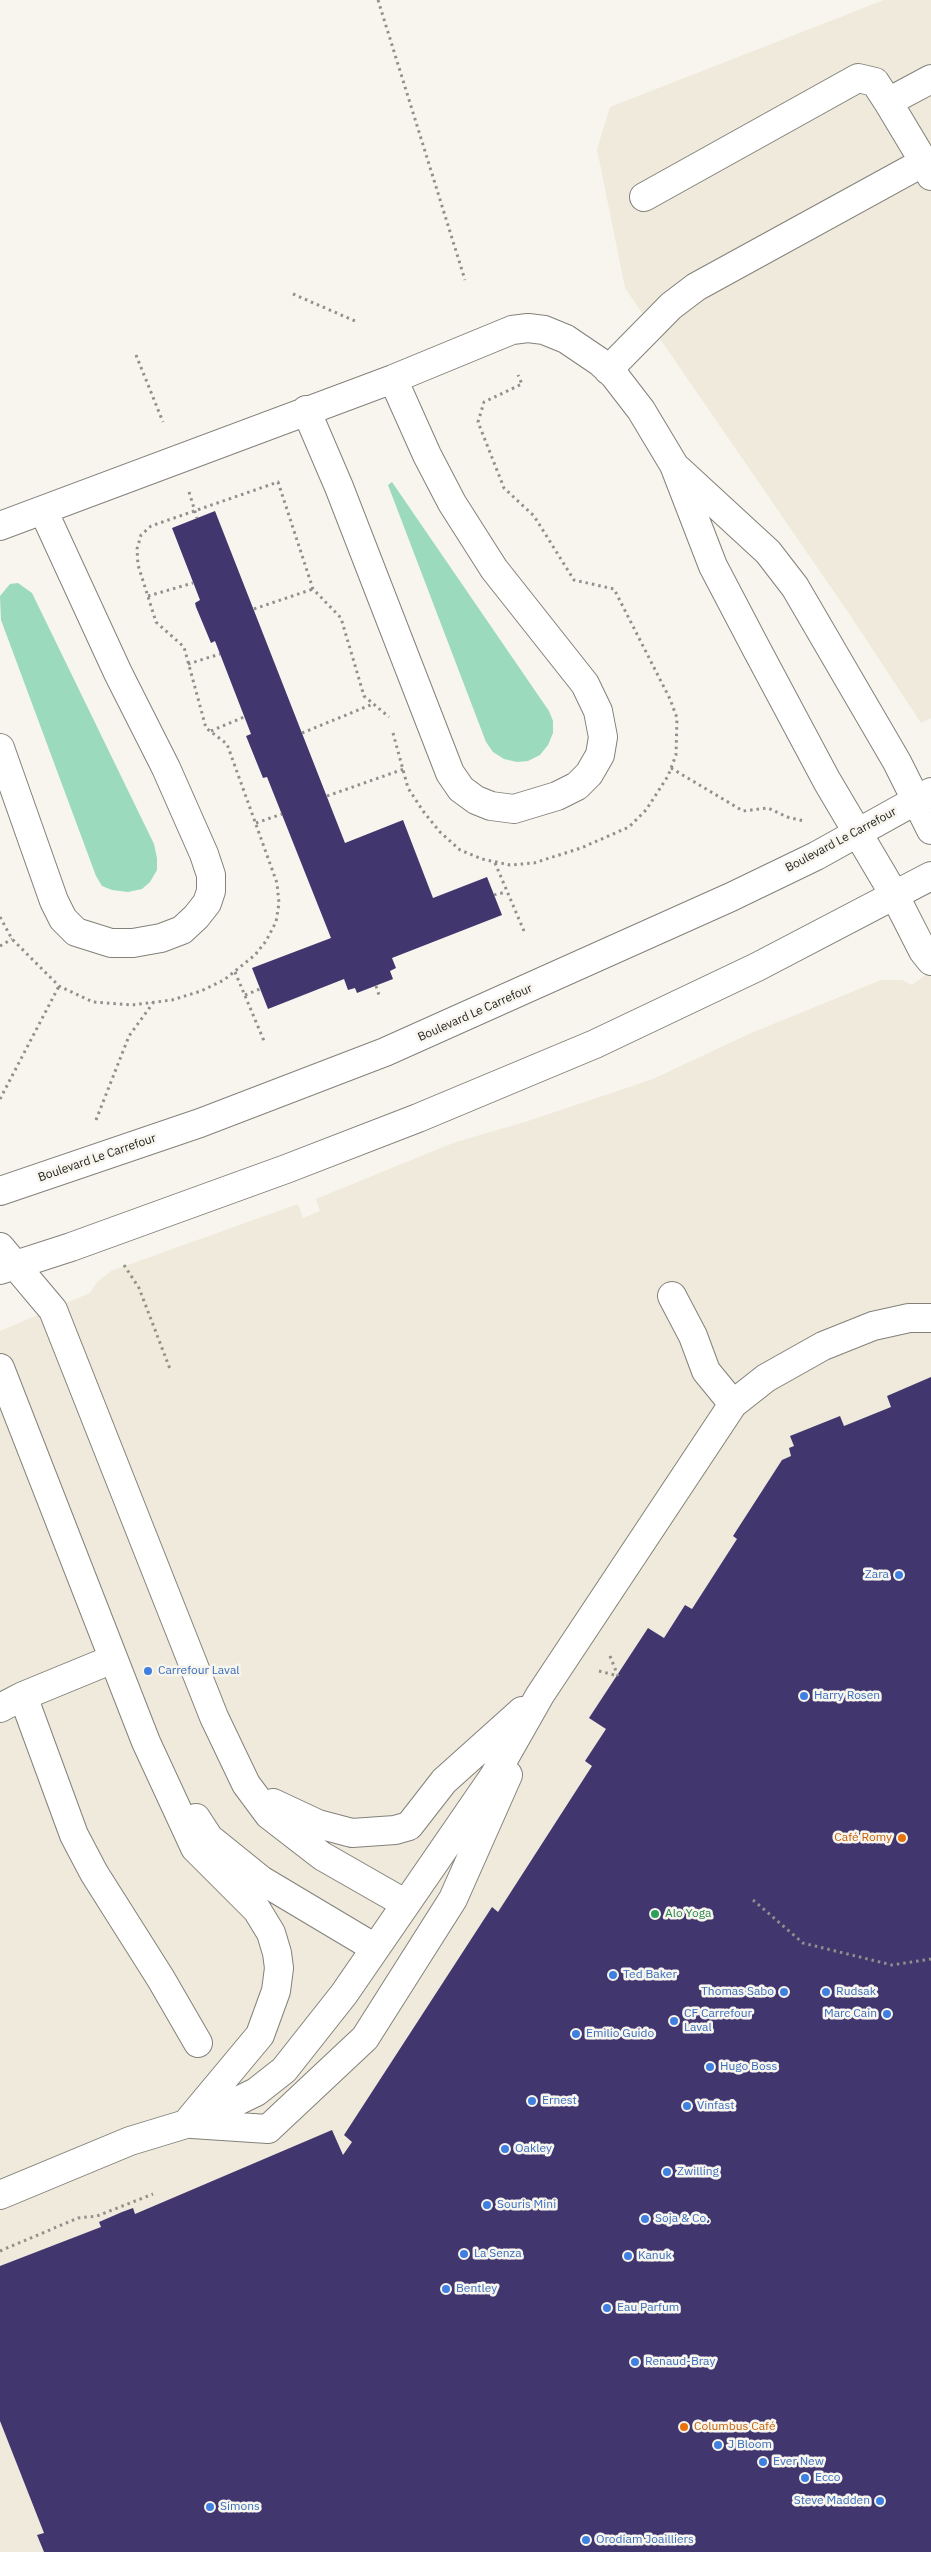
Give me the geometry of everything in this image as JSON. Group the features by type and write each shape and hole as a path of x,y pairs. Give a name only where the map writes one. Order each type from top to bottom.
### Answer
{"street":[{"path":"608,370 671,306 696,287 927,169 888,102 874,82 858,78 644,197"},
{"path":"888,102 931,79"},
{"path":"0,526 393,379 512,330 528,328 544,330 566,338 586,350 608,370 642,410 674,465 713,566 814,756 895,896 923,951 931,961"},
{"path":"306,410 339,487 450,773 461,789 476,800 491,806 514,809 556,796 576,786 589,774 600,755 603,738 598,711 585,684 494,569 452,503 427,455 393,379"},
{"path":"674,465 768,552 795,587 924,796 931,830"},
{"path":"0,748 54,901 63,919 76,932 111,943 133,943 182,930 196,917 207,903 211,891 211,875 204,854 166,768 118,673 43,510"},
{"name":"Boulevard Le Carrefour","path":"0,1191 200,1123 385,1052 656,932 858,834 924,796"},
{"path":"406,1904 322,1856 269,1816 246,1784 226,1746 53,1310 5,1261 304,1162 595,1044 757,967 931,876"},
{"path":"672,1296 693,1336 706,1371 733,1404"},
{"path":"0,2195 130,2141 186,2124 239,2101 284,2070 304,2047 375,1948 494,1776 540,1695 733,1404 766,1378 823,1346 873,1326 909,1318 931,1318"},
{"path":"0,1368 146,1742 195,1848 257,1910 271,1933 279,1968 276,1991 260,2035 186,2124"},
{"path":"113,1659 11,1702 94,1873 161,1979 198,2043"},
{"path":"226,1746 241,1771 255,1788 271,1801 291,1813 336,1830 352,1833 395,1830 409,1826 444,1781 540,1695"},
{"path":"186,2124 268,2129 365,2038 453,1899 492,1815 540,1695"},
{"path":"146,1742 209,1838 261,1880 375,1948"}],"path":[{"path":"378,0 464,280"},
{"path":"293,294 355,321"},
{"path":"136,355 163,422"},
{"path":"197,518 195,510 278,482 313,589 341,618 364,696 388,717 408,788 440,832 460,850 510,866 534,863 581,848 629,827 646,810 658,794 671,768 678,739 677,718 670,699 614,590 574,580 534,516 504,488 478,422 484,402 522,384 518,375"},
{"path":"148,596 193,583"},
{"path":"254,609 313,589"},
{"path":"188,664 220,654"},
{"path":"302,733 373,704"},
{"path":"211,731 244,717"},
{"path":"671,768 743,811 768,808 787,817"},
{"path":"327,796 404,769"},
{"path":"256,823 282,814"},
{"path":"495,862 524,931"},
{"path":"494,895 506,892"},
{"path":"0,946 12,939"},
{"path":"235,972 264,1041"},
{"path":"0,1099 59,986"},
{"path":"376,986 379,995"},
{"path":"245,995 260,989"},
{"path":"96,1121 128,1036 153,1003"},
{"path":"122,1260 139,1288 170,1369"},
{"path":"753,1900 803,1943 892,1965 931,1959"},
{"path":"0,2251 78,2218 97,2216 153,2194"},
{"path":"120,2207 122,2212"}],"shaded area":[{"path":"884,0 931,0 931,718 921,723 850,615 625,288 597,149 610,107"},
{"name":"Carrefour Laval","path":"931,971 931,2552 0,2552 0,1331 90,1293 97,1282 111,1271 298,1204 303,1218 320,1211 316,1199 453,1143 528,1121 653,1079 749,1034 881,980 902,980 912,985"}],"green space":[{"path":"392,482 549,711 553,721 553,733 548,745 540,755 528,761 517,762 504,759 493,752 486,742 388,485"},
{"path":"18,583 32,593 154,844 157,870 150,882 142,889 128,892 112,890 102,886 96,876 1,620 0,596 10,584"}],"building":[{"path":"215,511 345,843 403,820 433,898 487,877 502,915 392,958 396,968 390,971 393,979 357,993 355,988 348,990 344,979 268,1009 252,968 331,938 267,777 263,778 246,736 251,734 215,641 211,643 196,607 195,603 200,600 172,528"},
{"name":"CF Carrefour Laval","path":"931,1377 931,2552 44,2552 37,2535 44,2533 0,2421 0,2266 101,2227 99,2222 122,2212 133,2208 135,2214 332,2130 343,2155 352,2142 344,2135 492,1907 498,1912 592,1766 585,1761 606,1729 589,1718 648,1628 664,1638 685,1605 692,1609 737,1539 733,1536 782,1460 791,1456 789,1448 794,1446 790,1436 840,1416 844,1426 891,1407 887,1396"}],"place":[{"name":"Zara","path":"899,1575"},
{"name":"Carrefour Laval","path":"148,1671"},
{"name":"Harry Rosen","path":"804,1696"},
{"name":"Café Romy","path":"902,1838"},
{"name":"Alo Yoga","path":"655,1914"},
{"name":"Ted Baker","path":"613,1975"},
{"name":"Thomas Sabo","path":"784,1992"},
{"name":"Rudsak","path":"826,1992"},
{"name":"Marc Cain","path":"887,2014"},
{"name":"CF Carrefour Laval","path":"674,2021"},
{"name":"Emilio Guido","path":"576,2034"},
{"name":"Hugo Boss","path":"710,2067"},
{"name":"Ernest","path":"532,2101"},
{"name":"Vinfast","path":"687,2106"},
{"name":"Oakley","path":"505,2149"},
{"name":"Zwilling","path":"667,2172"},
{"name":"Souris Mini","path":"487,2205"},
{"name":"Soja & Co.","path":"645,2219"},
{"name":"La Senza","path":"464,2254"},
{"name":"Kanuk","path":"628,2256"},
{"name":"Bentley","path":"446,2289"},
{"name":"Eau Parfum","path":"607,2308"},
{"name":"Renaud-Bray","path":"635,2362"},
{"name":"Columbus Café","path":"684,2427"},
{"name":"J Bloom","path":"718,2445"},
{"name":"Ever New","path":"763,2462"},
{"name":"Ecco","path":"805,2478"},
{"name":"Steve Madden","path":"880,2501"},
{"name":"Simons","path":"210,2507"},
{"name":"Orodiam Joailliers","path":"586,2540"}]}
